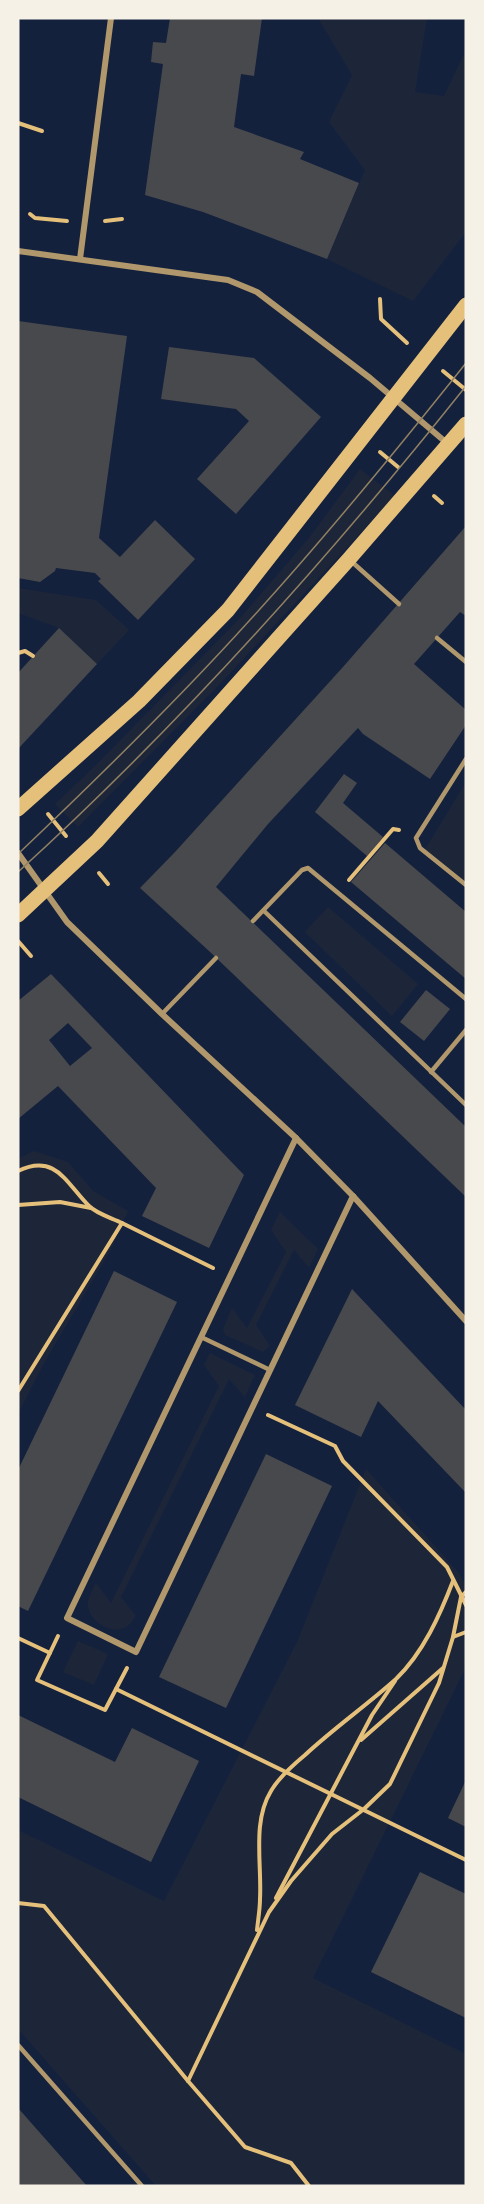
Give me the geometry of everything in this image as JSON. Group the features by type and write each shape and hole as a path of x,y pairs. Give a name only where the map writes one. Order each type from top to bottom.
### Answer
{"main road":[{"path":"18,809 139,701 228,610 466,305"},
{"path":"18,915 97,842 466,424"}],"street":[{"path":"80,259 111,18"},
{"path":"18,251 228,280 243,285 257,292 394,398 449,444"},
{"path":"18,853 67,922 296,1138 353,1196 466,1321"},
{"path":"296,1138 67,1618 136,1652 353,1196"}],"lane":[{"path":"349,559 399,604"},
{"path":"437,638 466,662"},
{"path":"466,759 416,838 420,848 466,885"},
{"path":"253,921 305,868 312,870 466,999"},
{"path":"264,911 466,1106"},
{"path":"162,1014 216,958"},
{"path":"431,1071 466,1030"},
{"path":"201,1337 270,1370"},
{"path":"18,2045 142,2186"}],"path":[{"path":"18,123 42,131"},
{"path":"380,298 381,319 401,339"},
{"path":"363,438 442,502"},
{"path":"18,652 26,651 33,656"},
{"path":"33,796 108,884"},
{"path":"339,892 393,830 396,829 416,838"},
{"path":"18,941 31,956"},
{"path":"18,1171 30,1166 45,1166 64,1175 91,1208"},
{"path":"18,1205 60,1202 91,1208 230,1276"},
{"path":"18,1391 122,1223"},
{"path":"252,1409 334,1446 343,1461 447,1567 466,1605"},
{"path":"188,2081 257,1934 372,1715 418,1652 453,1581"},
{"path":"269,1912 291,1881 333,1834 390,1784 439,1683 453,1637 461,1597 466,1592"},
{"path":"67,1618 37,1680 105,1710 136,1652"},
{"path":"453,1637 466,1632"},
{"path":"18,1638 50,1653"},
{"path":"358,1743 444,1667"},
{"path":"257,1934 261,1898 261,1826 265,1805 271,1791 286,1772 336,1727 397,1678"},
{"path":"116,1689 466,1860"},
{"path":"18,1903 44,1906 245,2147 291,2163 309,2186"}],"shaded area":[{"path":"318,18 427,18 415,92 444,96 466,50 466,232 413,301 327,259 365,170 329,122 352,75"},
{"path":"360,469 395,496 221,683 78,827 55,804 241,617 308,539"},
{"path":"18,588 96,600 129,630 97,664 59,628 18,613"},
{"path":"466,782 466,884 424,851"},
{"path":"328,907 418,984 392,1016 305,932"},
{"path":"34,1151 68,1162 93,1191 128,1211 109,1253 44,1363 18,1414 18,1159"},
{"path":"280,1212 318,1249 309,1268 294,1250 256,1325 270,1346 263,1352 225,1335 223,1329 232,1308 247,1328 286,1252 271,1230"},
{"path":"210,1353 255,1375 245,1397 229,1379 121,1597 136,1616 130,1624 120,1629 102,1626 90,1612 89,1597 96,1583 111,1603 219,1386 204,1365"},
{"path":"366,1469 460,1574 466,1587 466,1667 313,1978 466,2054 466,2186 156,2186 18,2029 18,1830 164,1901 297,1642"},
{"path":"78,1641 108,1654 94,1685 63,1672"}],"building":[{"path":"170,18 262,18 254,76 241,74 234,127 304,152 300,159 359,183 327,259 203,212 145,195 163,64 151,62 153,42 166,43"},
{"path":"18,321 127,336 99,538 120,557 155,520 195,559 138,620 98,581 101,579 95,573 56,568 40,582 18,578"},
{"path":"169,347 254,358 321,417 236,514 197,479 249,421 236,409 161,399"},
{"path":"466,526 466,616 460,612 414,664 466,710 466,725 430,779 363,734 358,728 268,824 216,887 466,1127 466,1197 140,888 343,667"},
{"path":"59,628 97,664 18,749 18,673"},
{"path":"344,774 357,783 343,803 383,837 367,856 315,812"},
{"path":"385,843 466,912 466,979 351,882"},
{"path":"51,974 244,1175 209,1248 142,1216 156,1188 58,1086 18,1119 18,1001","holes":["68,1023 92,1048 70,1066 49,1040"]},
{"path":"426,990 450,1009 424,1041 400,1022"},
{"path":"114,1271 177,1302 28,1611 18,1606 18,1470"},
{"path":"352,1289 466,1410 466,1493 378,1401 361,1437 295,1405"},
{"path":"266,1454 332,1486 226,1708 159,1677"},
{"path":"18,1715 115,1762 132,1728 199,1761 151,1862 18,1797"},
{"path":"466,1780 466,1827 448,1818"},
{"path":"420,1872 466,1894 466,2018 371,1972"},
{"path":"18,2108 87,2186 18,2186"}],"tram line":[{"path":"18,854 136,740 249,621 360,494 466,363"},
{"path":"18,872 138,758 252,638 361,514 466,386"}]}
